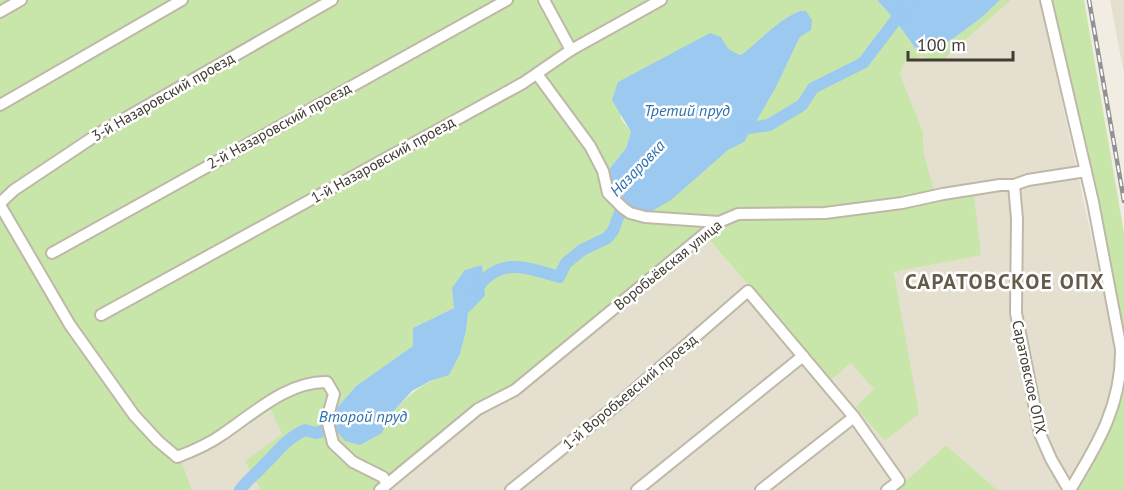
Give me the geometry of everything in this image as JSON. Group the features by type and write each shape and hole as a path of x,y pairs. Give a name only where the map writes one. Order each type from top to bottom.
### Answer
{"street":[{"path":"0,12 21,0"},
{"path":"0,105 182,0"},
{"name":"3-й Назаровский проезд","path":"0,204 14,190 101,132 332,0"},
{"name":"2-й Назаровский проезд","path":"51,253 507,0"},
{"path":"544,0 571,51"},
{"name":"1-й Назаровский проезд","path":"101,315 523,83 571,51 662,0"},
{"path":"1046,0 1086,171 1119,333 1121,368 1119,389 1105,427 1070,490"},
{"path":"537,74 590,146 603,171 608,193 623,208 630,213 645,217 719,222"},
{"name":"Воробьёвская улица","path":"383,487 478,409 516,390 719,222 738,214 825,213 902,203 1086,171"},
{"name":"Саратовское ОПХ","path":"1014,185 1017,219 1016,313 1040,434 1051,459 1070,490"},
{"path":"0,204 70,325 134,415 158,441 177,457 196,450 222,435 256,410 286,393 311,382 327,382 334,394 327,419 333,443 352,462 383,477 383,487"},
{"name":"1-й Воробъевский проезд","path":"511,490 618,404 748,291 803,356"},
{"path":"637,490 803,356 854,417 899,481 888,490"},
{"path":"761,490 854,417"}],"shaded area":[{"path":"1011,0 1040,0 1112,331 1116,367 1107,408 1096,433 1063,490 997,490 946,445 896,490 387,490 707,237 829,381 850,362 874,389 855,407 886,441 918,413 894,272 981,254 937,200 924,154 923,132 900,74 905,62 923,56 981,25"},
{"path":"1110,0 1124,0 1124,74"},
{"path":"272,410 282,434 246,461 261,490 192,490 182,462 224,441"}],"green space":[{"path":"0,0 877,0 916,49 939,49 981,18 1000,0 1011,0 940,62 923,56 905,62 900,74 923,132 924,154 937,200 974,195 981,255 894,272 919,414 885,441 855,407 874,389 850,363 830,381 707,237 374,490 261,490 245,461 282,434 271,410 224,441 182,462 192,490 0,490","holes":["800,11 800,37 775,89 744,141 728,150 706,168 610,168 626,148 631,132 621,119 618,82 640,71 726,46 733,53 741,55 776,25","485,296 468,312 460,354 449,374 416,390 390,415 335,410 356,386 413,346 413,328"]},
{"path":"1050,0 1084,0 1124,233 1124,337 1097,202"},
{"path":"1124,391 1124,490 1078,490 1107,438"},
{"path":"946,445 997,490 896,490"}],"water":[{"path":"877,0 1000,0 981,18 939,49 916,49"},
{"name":"Третий пруд","path":"800,11 806,11 812,20 811,30 800,37 775,89 744,142 728,150 671,200 652,211 636,211 623,201 611,184 610,168 626,148 631,132 612,100 618,82 710,33 721,37 729,49 741,55 776,25"},
{"name":"Второй пруд","path":"482,265 485,296 468,313 460,354 449,375 430,381 412,391 390,415 382,433 360,445 345,441 334,428 335,410 356,386 413,346 413,328 454,308 452,288 465,270"}],"waterway":[{"name":"Назаровка","path":"736,130 769,125 802,105 813,88 863,63 911,0"},
{"name":"Назаровка","path":"476,290 485,279 503,268 524,268 559,277 566,263 582,250 607,238 613,231 625,199"},
{"name":"Назаровка","path":"240,490 293,437 305,430 316,433 338,426"}],"railway":[{"path":"1089,0 1124,201"}],"district":[{"name":"САРАТОВСКОЕ ОПХ","path":"1005,282"}]}
